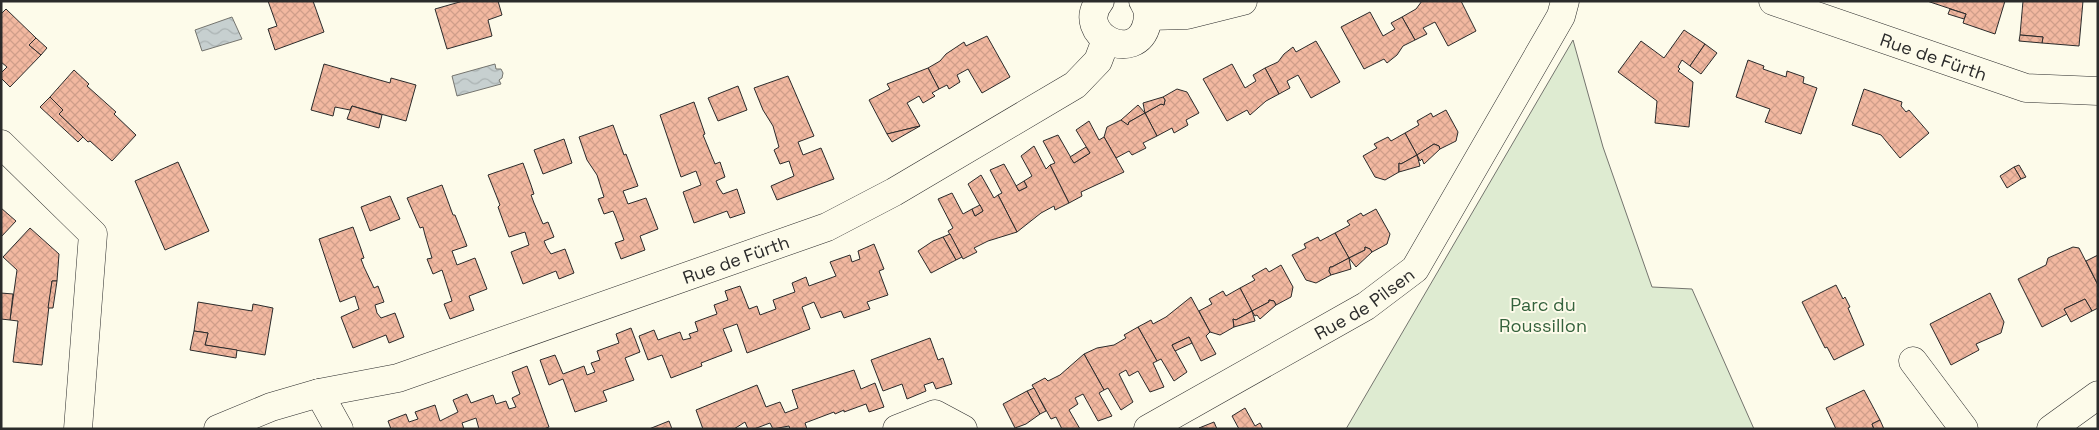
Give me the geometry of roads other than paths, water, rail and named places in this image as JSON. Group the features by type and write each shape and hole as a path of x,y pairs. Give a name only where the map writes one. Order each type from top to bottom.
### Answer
{"street":[{"path":"1100,1 1094,18 1098,31 1106,40 1120,45 1135,41 1146,30 1146,8 1186,15 1243,1"},
{"name":"Rue de Pilsen","path":"1148,429 1366,306 1415,269 1560,16 1565,1"},
{"name":"Rue de Fürth","path":"1773,1 2026,88 2098,91"},
{"name":"Rue de Fürth","path":"218,429 271,406 319,393 398,378 828,227 894,192 1076,86 1098,61 1106,40"},
{"path":"1,144 93,234 78,429"},
{"path":"1913,361 1964,429"},
{"path":"319,393 339,429"},
{"path":"2051,429 2098,395"},
{"path":"897,429 935,414 963,429"}],"water":[{"path":"232,17 242,39 202,51 195,30"},
{"path":"495,64 496,69 501,69 503,73 502,78 499,80 501,84 457,96 452,76"}],"park label":[{"name":"Parc du Roussillon","path":"1543,314"}]}
